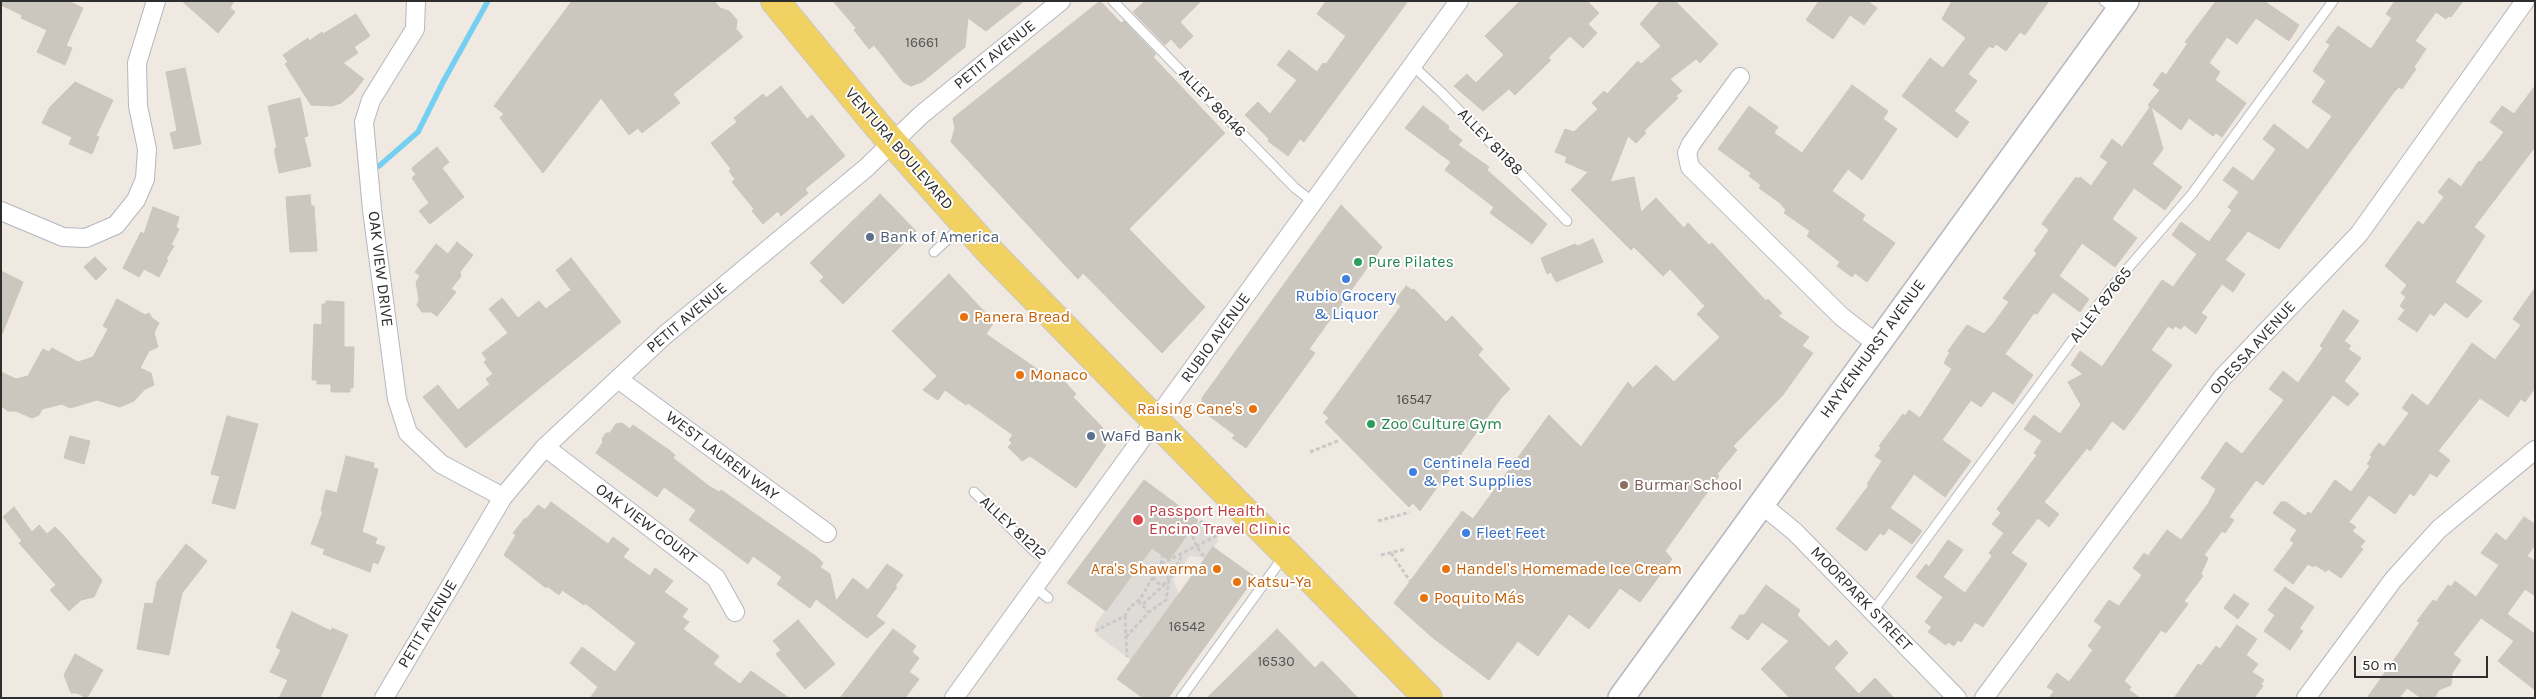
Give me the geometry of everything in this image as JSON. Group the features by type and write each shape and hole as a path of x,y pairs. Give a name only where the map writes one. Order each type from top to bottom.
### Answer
{"main road":[{"name":"VENTURA BOULEVARD","path":"775,1 892,142 964,224 1046,311 1156,420 1428,698"},
{"name":"HAYVENHURST AVENUE","path":"1621,698 1877,344 2116,5"}],"street":[{"path":"1,211 64,238 86,238 116,225 136,200 144,179 147,149 138,106 137,63 156,1"},
{"name":"OAK VIEW DRIVE","path":"416,1 415,29 371,100 364,122 372,210 397,398 408,433 441,464 503,497"},
{"name":"PETIT AVENUE","path":"384,698 503,497 545,447 665,335 866,168 921,115 1062,1"},
{"name":"RUBIO AVENUE","path":"954,698 1042,592 1051,564 1458,1"},
{"name":"ODESSA AVENUE","path":"1984,698 2222,378 2358,234 2525,1"},
{"path":"1740,77 1691,144 1687,160 1696,174 1842,318 1877,344"},
{"name":"WEST LAUREN WAY","path":"618,379 826,534"},
{"name":"OAK VIEW COURT","path":"545,447 716,578 735,612"},
{"path":"2306,698 2392,580 2439,529 2535,450"},
{"name":"MOORPARK STREET","path":"1761,504 1795,532 1957,698"}],"lane":[{"name":"ALLEY 86146","path":"1114,1 1295,188 1313,202"},
{"name":"ALLEY 87665","path":"1872,612 2110,289 2192,194 2333,1"},
{"name":"ALLEY 81188","path":"1412,65 1442,93 1567,221"},
{"path":"934,252 964,224"},
{"name":"ALLEY 81212","path":"974,492 1034,551 1051,564"},
{"path":"1181,698 1286,553"}],"path":[{"path":"1310,452 1340,440"},
{"path":"1378,521 1410,512"},
{"path":"1203,520 1191,531 1197,547 1205,558"},
{"path":"1161,564 1182,555 1218,535"},
{"path":"1382,555 1406,549"},
{"path":"1392,553 1410,581"},
{"path":"1127,657 1125,616 1130,607 1138,601 1161,564 1162,555"},
{"path":"1143,604 1167,583 1182,555"},
{"path":"1126,637 1149,612 1166,600 1167,583 1164,574 1154,575"},
{"path":"1154,575 1157,583 1167,583"},
{"path":"1138,601 1149,612"},
{"path":"1095,631 1125,616"}],"shaded area":[{"path":"1181,508 1219,540 1205,558 1190,556 1173,579 1179,595 1131,660 1098,636 1095,631 1096,623"}],"building":[{"path":"1,1 68,1 83,8 66,46 72,48 65,65 37,52 47,30 21,18 22,15 1,5"},
{"path":"182,1 234,1 230,8 235,12 218,33"},
{"path":"572,1 714,1 720,8 729,11 737,20 736,29 743,37 673,94 680,103 642,133 638,128 629,135 601,98 543,173 500,118 504,114 494,106"},
{"path":"833,1 1024,1 986,31 968,18 965,47 922,82 911,86 903,82 874,45 869,49 854,30 856,28"},
{"path":"1100,1 1121,23 1124,21 1156,54 1153,57 1225,133 1129,229 1205,307 1162,353 1083,273 1078,279 951,142 955,128 953,118"},
{"path":"1145,1 1201,1 1180,22 1193,36 1180,49 1171,39 1165,45 1133,12"},
{"path":"1326,1 1408,1 1304,142 1300,139 1288,156 1268,141 1269,139 1245,115 1258,102 1270,114 1297,80 1277,65 1289,50 1317,72 1323,63 1326,64 1346,36 1317,14"},
{"path":"1520,1 1587,1 1599,13 1588,24 1597,33 1583,48 1570,36 1548,58 1551,60 1515,95 1509,89 1483,111 1454,86 1467,74 1476,83 1504,55 1485,36"},
{"path":"1660,1 1675,1 1718,44 1700,63 1696,59 1670,79 1682,91 1676,96 1678,98 1644,131 1646,133 1636,143 1628,136 1610,182 1634,177 1641,212 1656,198 1684,228 1688,223 1709,245 1712,243 1766,301 1768,299 1782,313 1778,316 1809,337 1802,346 1813,353 1782,396 1733,446 1737,450 1717,474 1719,476 1665,551 1672,559 1640,602 1620,588 1589,629 1569,614 1538,656 1518,641 1489,680 1433,638 1394,603 1462,511 1473,519 1549,415 1581,447 1628,382 1633,388 1656,365 1674,382 1720,337 1697,314 1705,306 1670,269 1663,276 1634,247 1631,250 1571,190 1588,172 1565,162 1567,157 1555,152 1565,129 1574,132 1598,109 1592,103 1604,91 1607,94 1638,61 1641,64 1661,46 1640,24"},
{"path":"1819,1 1867,1 1877,8 1864,25 1850,15 1833,39 1806,20"},
{"path":"1952,1 2049,1 2025,35 2020,32 2006,51 1996,44 1993,48 1989,46 1968,74 1977,81 1954,111 1969,122 1957,138 1902,96 1930,58 1943,68 1966,38 1942,19"},
{"path":"2216,1 2264,1 2299,25 2289,41 2256,18 2237,44 2227,37 2209,63 2220,72 2215,80 2246,103 2222,137 2216,133 2213,136 2189,118 2181,130 2151,107 2163,149 2152,164 2182,187 2165,210 2134,188 2112,219 2137,238 2115,267 2082,243 2059,276 2089,299 2080,312 2053,292 2037,314 2034,313 2005,354 2033,375 2013,404 1993,391 1981,407 1971,400 1942,440 1971,461 1945,497 1914,474 1890,508 1922,531 1912,544 1889,528 1884,535 1880,533 1866,551 1836,529 1869,485 1867,484 1882,461 1875,456 1881,448 1879,446 1903,414 1905,416 1909,410 1920,418 1952,369 1944,363 1950,352 1948,351 1967,325 1984,334 1993,324 2009,302 2003,298 2037,253 2034,251 2049,230 2042,224 2048,215 2076,177 2078,179 2080,177 2091,186 2108,162 2100,157 2112,139 2122,147 2150,107 2148,105 2160,90 2153,85 2162,72 2166,75 2188,43 2185,42"},
{"path":"2395,1 2463,1 2451,17 2449,16 2446,19 2436,12 2415,41 2426,49 2414,67 2416,69 2402,89 2399,87 2394,92 2279,249 2248,231 2225,260 2245,274 2233,292 2222,284 2201,313 2207,317 2196,334 2184,325 2181,329 2175,326 2173,329 2168,326 2151,350 2172,365 2124,430 2112,421 2090,451 2087,448 2044,502 2059,514 2049,527 2038,518 2011,553 2027,564 1983,627 1975,622 1961,642 1958,640 1954,646 1948,642 1946,645 1928,632 1932,627 1925,622 1943,597 1916,577 1926,564 1929,567 1948,540 1963,550 1943,577 1965,593 1992,556 1989,553 2004,533 1992,524 2001,513 1997,509 2037,455 2034,453 2042,441 2024,429 2034,415 2060,434 2081,405 2068,382 2083,374 2071,365 2080,351 2102,367 2162,280 2173,287 2197,254 2172,235 2181,222 2209,242 2232,210 2228,207 2239,192 2223,180 2233,167 2253,181 2276,149 2263,139 2274,124 2308,150 2332,116 2312,102 2326,81 2313,71 2330,45 2326,42 2338,26 2371,49 2392,18 2386,14"},
{"path":"356,14 370,36 354,47 358,53 343,63 364,79 353,93 341,103 332,106 311,105 285,64 288,62 283,55 308,38 309,41"},
{"path":"185,68 201,144 174,149 170,133 177,131 166,72"},
{"path":"75,82 113,100 96,136 99,137 92,154 69,144 72,137 42,123 50,107"},
{"path":"1852,85 1888,111 1883,119 1897,129 1862,180 1848,169 1832,191 1865,215 1862,220 1895,243 1867,282 1855,273 1852,277 1837,266 1840,262 1807,236 1810,231 1784,213 1786,210 1780,203 1759,188 1761,185 1749,176 1751,173 1718,149 1749,106 1778,127 1774,133 1802,153"},
{"path":"781,86 807,119 812,115 845,156 805,189 808,193 781,216 778,211 763,224 752,211 754,209 732,182 735,179 729,171 731,169 711,143 737,122 734,118 763,94 766,98"},
{"path":"2535,86 2535,147 2474,227 2485,236 2455,282 2482,301 2467,318 2445,302 2434,316 2430,313 2417,332 2398,319 2405,310 2400,306 2406,297 2401,293 2407,285 2385,266 2418,221 2423,225 2444,197 2438,192 2449,178 2461,187 2479,161 2481,162 2504,132 2490,122 2502,106 2514,114"},
{"path":"300,98 308,136 304,137 311,166 279,173 275,153 275,148 277,148 268,106"},
{"path":"1423,106 1449,126 1448,129 1462,140 1458,145 1489,167 1487,170 1547,224 1532,244 1490,213 1494,207 1445,170 1451,162 1405,128"},
{"path":"437,147 449,162 442,168 464,197 430,224 419,211 429,203 412,178 416,174 412,170 413,167"},
{"path":"880,194 916,231 843,304 820,281 824,277 810,263"},
{"path":"310,195 311,206 314,206 317,251 290,252 286,197"},
{"path":"1341,205 1382,247 1309,349 1315,353 1246,448 1232,438 1235,435 1208,415 1202,406 1202,398"},
{"path":"153,207 179,217 176,227 179,229 171,245 174,246 166,259 168,260 159,277 144,269 139,277 123,268 141,232 144,234"},
{"path":"1593,239 1603,262 1556,282 1551,272 1547,274 1541,258"},
{"path":"457,242 473,255 460,272 461,276 451,289 456,292 437,316 431,312 422,312 417,305 419,300 416,282 420,276 415,272 436,244 448,254"},
{"path":"95,257 107,269 96,280 84,267"},
{"path":"571,258 621,322 466,448 423,397 438,385 458,410 490,384 486,379 493,374 484,362 487,360 482,353 508,333 489,309 502,298 518,318 539,301 546,309 571,290 556,270"},
{"path":"1,271 23,282 2,334 1,334"},
{"path":"949,274 994,322 986,334 1053,380 1057,377 1065,382 1076,394 1073,397 1103,428 1103,443 1106,445 1076,488 1030,456 1022,461 1008,447 1012,443 1009,440 1013,435 968,403 966,405 945,390 938,400 923,390 937,376 892,331"},
{"path":"1406,286 1412,290 1414,289 1446,322 1452,316 1483,349 1478,355 1510,389 1501,398 1420,511 1413,503 1409,507 1325,422 1329,418 1323,413 1401,306 1395,301"},
{"path":"2535,288 2535,388 2525,402 2521,399 2508,417 2480,398 2438,451 2450,460 2437,477 2430,473 2414,496 2410,493 2395,514 2369,495 2349,522 2356,527 2352,531 2365,541 2360,547 2363,549 2341,578 2328,569 2326,572 2315,565 2313,567 2308,564 2293,584 2274,570 2294,543 2290,540 2297,530 2273,513 2281,502 2286,502 2305,516 2308,512 2311,514 2335,480 2351,492 2370,466 2367,464 2372,457 2370,455 2379,443 2384,447 2409,413 2402,408 2412,394 2428,406 2472,343 2495,360 2521,325 2513,319"},
{"path":"117,299 145,315 149,313 159,323 154,333 158,347 149,351 140,368 151,373 154,385 145,389 134,401 120,407 97,400 70,408 62,404 42,409 39,415 32,418 16,411 8,411 1,406 1,372 16,379 28,376 43,349 49,352 52,348 78,362 93,357 108,329 103,326"},
{"path":"326,301 344,302 344,347 354,347 353,388 350,388 350,392 331,392 331,384 317,384 317,380 312,380 314,324 322,325 322,304 326,304"},
{"path":"2343,310 2359,321 2344,341 2351,346 2348,349 2361,358 2344,381 2359,394 2348,406 2333,395 2263,485 2256,480 2229,517 2234,520 2225,533 2222,531 2204,555 2208,558 2201,574 2203,576 2184,601 2188,604 2166,633 2161,630 2124,681 2131,687 2129,690 2140,698 2049,698 2054,691 2047,687 2057,673 2069,682 2093,650 2088,646 2102,627 2094,621 2109,600 2119,606 2142,575 2133,568 2144,553 2148,556 2167,530 2181,540 2208,504 2216,489 2201,478 2226,442 2242,454 2284,400 2269,389 2283,371 2298,383 2323,348 2320,346"},
{"path":"227,416 258,424 235,509 212,503 220,476 211,474"},
{"path":"622,423 630,429 633,425 669,450 675,455 673,458 709,486 719,492 721,490 817,557 823,563 820,567 830,574 836,601 853,578 868,590 887,564 903,575 895,586 897,587 876,616 885,623 867,638 816,599 810,608 777,584 782,577 753,556 748,564 689,520 696,510 664,487 657,497 596,453 606,433 610,433 616,424"},
{"path":"70,436 90,441 84,464 64,458"},
{"path":"346,456 374,463 373,468 378,469 362,532 377,538 375,544 385,547 378,564 373,562 370,572 323,554 325,549 311,544 323,511 321,511 326,490 337,493"},
{"path":"1144,480 1198,520 1169,560 1152,548 1106,611 1067,583"},
{"path":"551,502 608,544 613,537 629,549 623,557 650,576 655,568 673,581 664,592 688,609 682,617 689,622 683,629 719,656 713,664 740,684 751,671 789,698 590,698 598,687 570,663 582,647 615,672 636,643 585,603 584,605 562,590 559,595 547,586 546,588 504,555 516,535 513,533 525,518 538,505 545,510"},
{"path":"14,507 32,532 39,525 47,534 55,527 63,535 102,580 94,597 81,600 69,611 50,590 56,585 19,543 22,541 3,517"},
{"path":"2524,517 2535,524 2535,545 2527,556 2535,561 2535,596 2525,589 2507,614 2535,634 2535,690 2498,661 2514,641 2481,618 2453,654 2461,660 2452,673 2451,685 2439,690 2434,698 2421,698 2407,688 2399,698 2367,698 2420,622 2417,621 2433,600 2436,602 2448,585 2451,587 2455,581 2476,597 2499,565 2481,553 2496,533 2506,541"},
{"path":"186,544 207,561 182,593 169,655 137,649 145,603 153,604 157,582"},
{"path":"1213,547 1255,577 1168,698 1143,698 1117,679"},
{"path":"1766,585 1800,610 1797,615 1829,647 1836,640 1848,653 1834,668 1859,694 1875,678 1894,698 1790,698 1761,669 1789,641 1762,622 1748,640 1731,628 1740,615 1744,615"},
{"path":"2285,587 2314,607 2299,629 2303,631 2290,650 2264,631 2275,615 2268,610"},
{"path":"2234,594 2249,604 2238,619 2224,608"},
{"path":"292,612 331,631 332,628 348,635 320,698 279,698 288,680 270,672 281,650 276,647"},
{"path":"798,620 835,664 805,689 776,654 781,650 773,641"},
{"path":"2237,625 2257,639 2246,655 2258,664 2252,672 2264,680 2261,684 2263,686 2254,698 2174,698 2198,664 2201,666 2216,646 2220,649"},
{"path":"893,629 916,646 912,652 919,658 909,672 919,679 905,698 840,698"},
{"path":"1277,629 1315,668 1322,661 1358,698 1207,698"},
{"path":"75,654 103,670 87,698 77,693 71,693 64,675"}],"waterway":[{"path":"379,166 418,132 443,82 488,1"}],"place":[{"name":"Bank of America","path":"870,237"},
{"name":"Pure Pilates","path":"1358,262"},
{"name":"Rubio Grocery & Liquor","path":"1346,279"},
{"name":"Panera Bread","path":"964,317"},
{"name":"Monaco","path":"1020,375"},
{"name":"Raising Cane's","path":"1253,409"},
{"name":"Zoo Culture Gym","path":"1371,424"},
{"name":"WaFd Bank","path":"1091,436"},
{"name":"Centinela Feed & Pet Supplies","path":"1413,472"},
{"name":"Burmar School","path":"1624,485"},
{"name":"Passport Health Encino Travel Clinic","path":"1138,520"},
{"name":"Fleet Feet","path":"1466,533"},
{"name":"Ara's Shawarma","path":"1217,569"},
{"name":"Handel's Homemade Ice Cream","path":"1446,569"},
{"name":"Katsu-Ya","path":"1237,582"},
{"name":"Poquito Más","path":"1424,598"}]}
